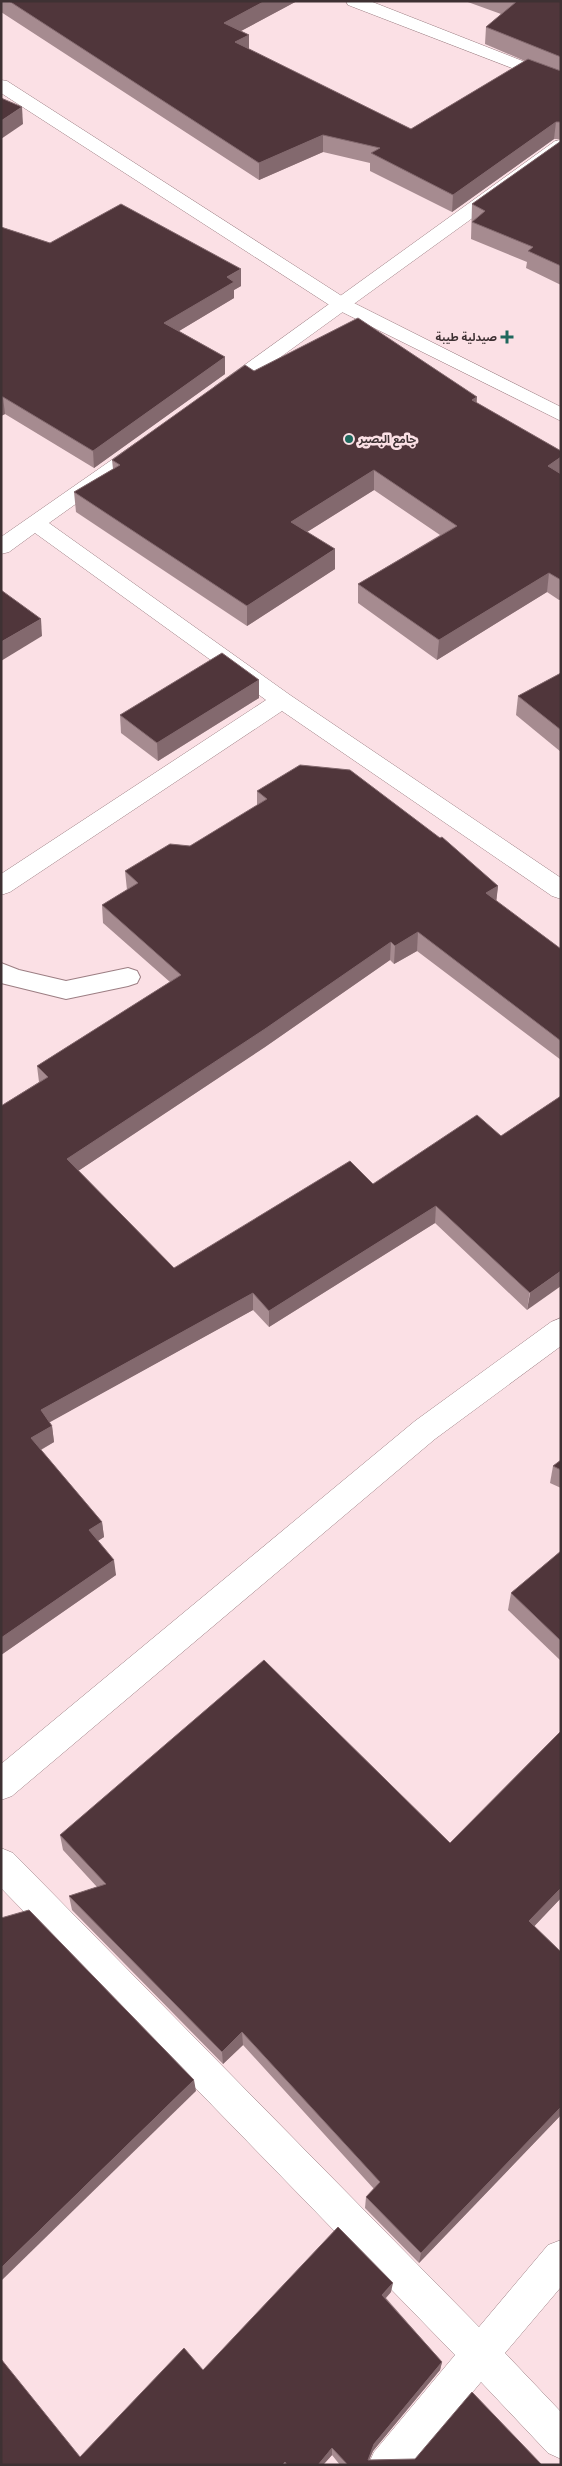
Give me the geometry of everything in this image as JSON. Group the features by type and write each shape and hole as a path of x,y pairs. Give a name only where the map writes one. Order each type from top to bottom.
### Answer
{"street":[{"path":"354,1 561,82"},
{"path":"1,86 341,304 561,415"},
{"path":"204,403 561,145"},
{"path":"1,547 156,438"},
{"path":"36,524 282,700 561,890"},
{"path":"1,886 282,700"},
{"path":"1,1785 425,1430 561,1330"},
{"path":"1,1864 480,2354 561,2440"},
{"path":"387,2465 561,2258"}],"lane":[{"path":"1,972 13,978 66,990 128,977"}],"building":[{"path":"9,1 265,1 224,23 249,35 235,42 411,129 528,59 561,71 561,122 556,122 453,195 371,153 380,148 323,135 259,163"},
{"path":"514,1 561,1 561,57 486,27 516,2"},
{"path":"1,98 22,107 1,121"},
{"path":"561,141 561,266 528,251 533,247 472,222 485,211 472,204"},
{"path":"121,204 241,269 227,277 234,282 164,323 225,357 93,451 1,397 1,227 50,243"},
{"path":"358,318 477,397 472,400 561,451 561,457 548,466 561,474 561,580 549,573 439,640 358,584 457,526 374,470 291,522 335,549 247,606 74,492 120,465 112,460 245,365 254,371"},
{"path":"1,590 41,619 1,642"},
{"path":"222,653 259,680 157,743 120,715"},
{"path":"561,673 561,730 518,696"},
{"path":"300,765 350,770 440,838 442,837 498,886 486,893 561,949 561,1041 418,932 395,946 391,942 265,1029 67,1159 174,1268 350,1161 373,1184 477,1115 501,1136 561,1096 561,1271 530,1293 436,1206 269,1311 253,1293 41,1410 52,1426 31,1438 102,1522 89,1530 114,1560 1,1638 1,1106 48,1077 37,1066 181,975 102,905 138,883 125,871 170,844 190,846 267,799 257,791"},
{"path":"561,1460 561,1470 553,1466"},
{"path":"561,1551 561,1641 511,1593"},
{"path":"264,1660 450,1843 561,1731 561,1888 529,1921 561,1952 561,2107 421,2253 366,2197 380,2182 242,2032 222,2052 69,1896 106,1884 60,1835"},
{"path":"29,1910 194,2080 1,2268 1,1918"},
{"path":"338,2227 393,2283 382,2295 442,2362 374,2444 368,2460 415,2459 472,2392 542,2465 348,2465 332,2448 318,2465 287,2465 285,2462 282,2465 1,2465 1,2359 80,2457 184,2348 203,2370"}],"place":[{"name":"صيدلية طيبة","path":"507,337"},
{"name":"جامع البصير","path":"349,439"}]}
